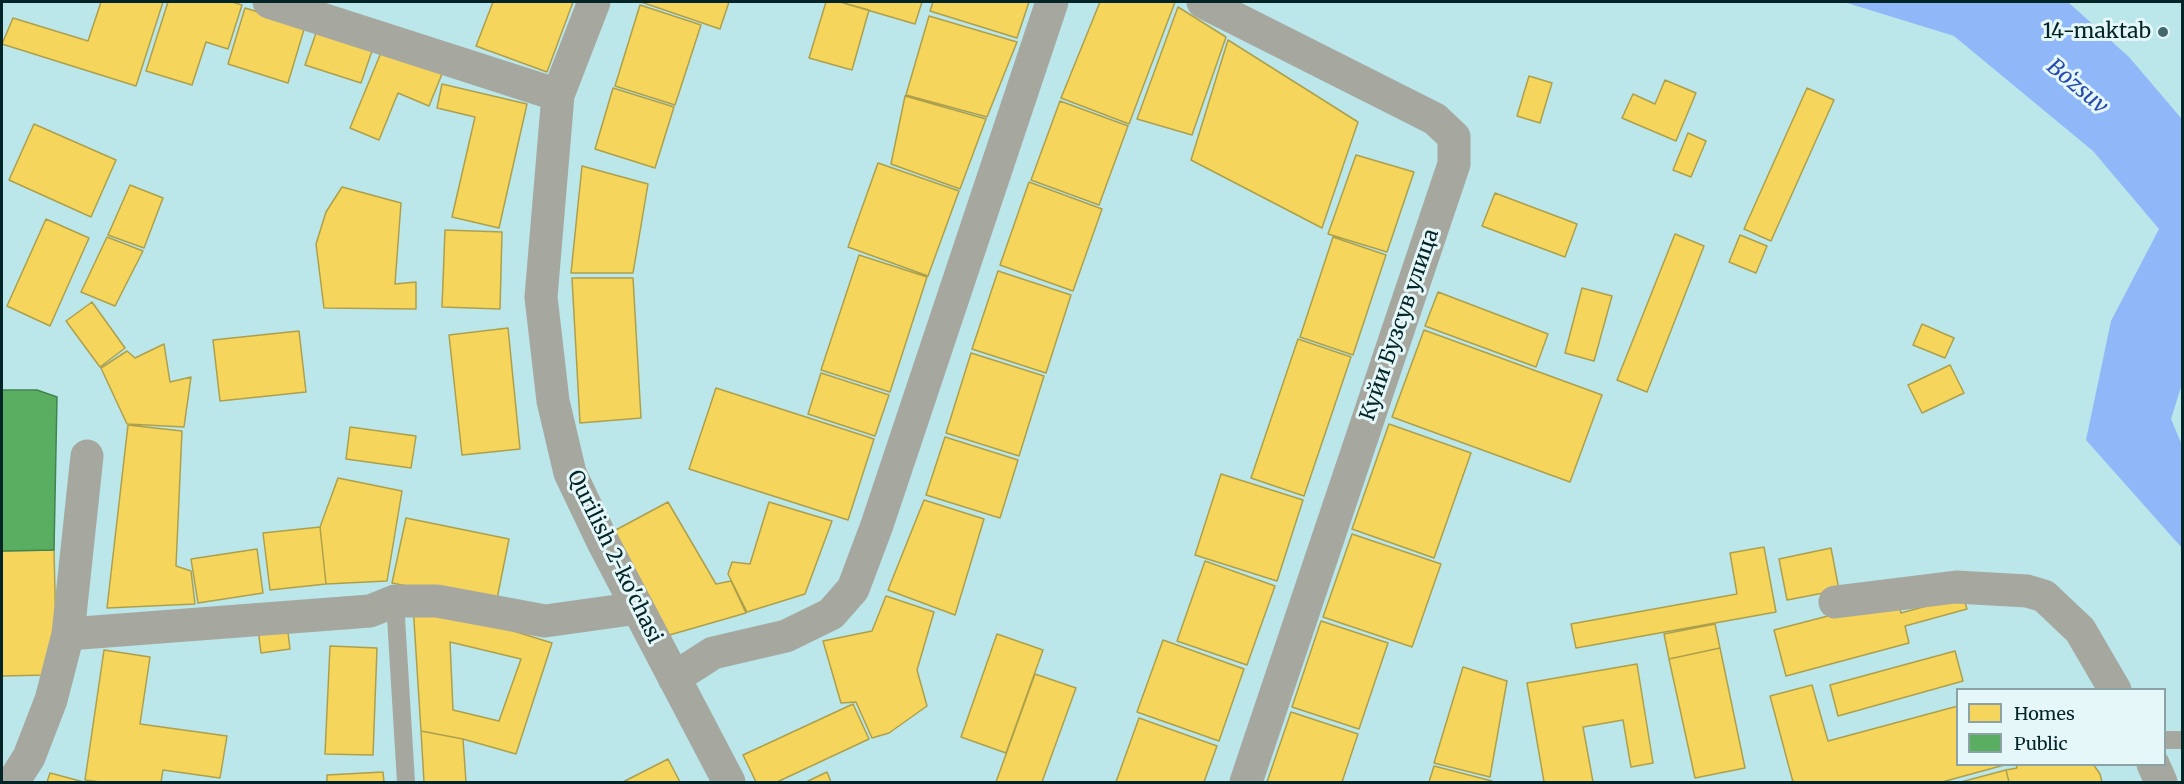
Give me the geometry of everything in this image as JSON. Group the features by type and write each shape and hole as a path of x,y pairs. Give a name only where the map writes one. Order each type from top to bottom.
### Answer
{"street":[{"path":"269,2 558,95"},
{"name":"Qurilish 2-ko'chasi","path":"594,2 558,95 541,297 553,400 570,473 729,783"},
{"path":"674,678 713,653 786,636 831,614 853,589 877,525 1052,2"},
{"name":"Куйи Бузсув улица","path":"1203,2 1435,119 1454,136 1454,164 1246,783"},
{"path":"13,783 29,757 51,699 68,634 87,456"},
{"path":"1835,602 1956,587 2027,591 2044,596 2080,630 2114,688"},
{"path":"68,634 370,611 395,601 437,601 545,621 638,608"},
{"path":"2153,766 2161,783"}],"lane":[{"path":"395,601 406,783"},
{"path":"2166,740 2182,740"}],"water":[{"name":"Boʻzsuv","path":"1844,2 2068,2 2129,57 2181,118 2182,384 2171,419 2182,445 2182,548 2086,440 2111,321 2159,229 2093,151 1954,36"}],"building: Homes":[{"path":"101,2 163,2 136,86 2,44 13,18 88,41"},
{"path":"168,2 232,2 242,5 228,49 206,42 192,85 146,71"},
{"path":"493,2 573,2 547,72 476,46"},
{"path":"641,2 729,2 720,29"},
{"path":"826,2 840,2 869,10 852,70 809,58"},
{"path":"840,2 922,2 915,24"},
{"path":"933,2 1029,2 1017,38 930,11"},
{"path":"1100,2 1175,2 1129,124 1061,98"},
{"path":"640,5 701,25 675,105 615,86"},
{"path":"1178,7 1226,37 1192,135 1137,119"},
{"path":"245,8 305,26 288,83 228,64"},
{"path":"929,16 1017,42 987,117 906,95"},
{"path":"316,33 372,51 361,83 305,65"},
{"path":"1228,40 1358,122 1322,228 1191,160"},
{"path":"382,50 442,74 429,106 398,93 379,140 350,128"},
{"path":"1529,76 1552,83 1540,123 1517,116"},
{"path":"1665,80 1696,93 1676,141 1622,118 1633,94 1655,104"},
{"path":"442,84 527,104 499,228 452,217 475,117 437,108"},
{"path":"613,88 674,107 655,168 595,149"},
{"path":"1807,88 1834,100 1771,241 1744,229"},
{"path":"905,96 986,119 960,189 891,164"},
{"path":"1060,101 1128,126 1099,205 1031,180"},
{"path":"34,124 116,160 91,217 9,180"},
{"path":"1688,133 1706,141 1691,177 1673,170"},
{"path":"1356,155 1414,172 1387,252 1328,234"},
{"path":"878,163 959,191 928,276 848,247"},
{"path":"582,166 648,184 633,273 571,273"},
{"path":"1029,182 1102,209 1073,291 1000,265"},
{"path":"130,185 163,198 144,248 108,235"},
{"path":"342,187 401,203 395,284 416,282 416,309 324,308 316,244 326,212"},
{"path":"1495,193 1577,224 1565,257 1482,226"},
{"path":"46,219 89,238 50,326 7,306"},
{"path":"445,230 502,232 500,309 442,307"},
{"path":"1675,234 1704,246 1647,392 1617,380"},
{"path":"1740,235 1767,246 1756,273 1729,262"},
{"path":"107,237 143,251 115,306 81,292"},
{"path":"1333,237 1386,255 1353,355 1300,337"},
{"path":"859,255 927,277 890,392 821,370"},
{"path":"998,271 1071,295 1046,373 972,349"},
{"path":"572,278 633,278 641,418 580,423"},
{"path":"1582,288 1612,296 1594,361 1565,353"},
{"path":"1438,292 1548,334 1536,367 1425,326"},
{"path":"92,302 125,348 100,367 66,321"},
{"path":"1922,324 1954,338 1945,358 1913,345"},
{"path":"508,328 520,449 462,455 449,335"},
{"path":"1424,330 1602,395 1570,482 1392,417"},
{"path":"299,331 306,392 220,401 213,340"},
{"path":"1298,339 1351,357 1304,496 1251,478"},
{"path":"164,344 170,382 191,377 184,427 127,424 101,368 127,351 135,358"},
{"path":"971,353 1044,376 1019,456 946,433"},
{"path":"1950,365 1964,393 1922,413 1908,385"},
{"path":"821,373 889,395 875,436 808,414"},
{"path":"716,388 874,439 848,520 689,469"},
{"path":"1389,424 1471,453 1434,558 1352,529"},
{"path":"128,425 182,431 176,566 191,571 195,604 107,608"},
{"path":"350,427 416,436 411,468 346,459"},
{"path":"945,437 1018,460 1000,518 926,495"},
{"path":"1221,474 1303,500 1277,581 1195,555"},
{"path":"338,478 402,491 387,581 326,584 320,527"},
{"path":"924,500 984,519 955,615 888,590"},
{"path":"668,502 716,584 731,581 746,613 666,636 612,532"},
{"path":"769,502 832,521 805,594 747,612 728,574 732,562 750,564"},
{"path":"406,518 509,539 496,604 392,583"},
{"path":"320,527 326,584 270,590 263,533"},
{"path":"1352,534 1441,564 1412,647 1323,617"},
{"path":"1764,547 1776,612 1576,648 1571,624 1737,594 1730,553"},
{"path":"1831,548 1839,590 1787,600 1779,559"},
{"path":"257,549 263,593 198,603 191,559"},
{"path":"54,550 56,635 45,675 2,676 2,551"},
{"path":"1205,561 1275,586 1247,665 1177,641"},
{"path":"886,596 934,612 917,670 927,706 889,733 872,738 856,702 841,703 823,641 872,631"},
{"path":"1963,596 1967,609 1905,626 1909,643 1786,676 1774,630 1897,598 1901,613"},
{"path":"413,605 552,643 516,754 463,739 421,731","holes":["450,642 521,659 499,721 453,710"]},
{"path":"1321,621 1388,643 1359,729 1292,707"},
{"path":"1715,624 1720,648 1669,659 1664,634"},
{"path":"287,625 290,649 261,653 258,629"},
{"path":"997,634 1043,650 1006,753 961,737"},
{"path":"1163,640 1244,669 1219,741 1137,712"},
{"path":"330,646 377,648 373,755 325,754"},
{"path":"1720,648 1745,768 1695,778 1669,659"},
{"path":"104,650 150,657 140,724 227,736 220,778 163,770 161,782 85,780"},
{"path":"1955,651 1963,681 1838,716 1830,685"},
{"path":"1637,664 1653,763 1631,767 1623,720 1583,727 1593,782 1544,782 1527,683"},
{"path":"1463,667 1507,681 1490,777 1434,763"},
{"path":"1035,674 1076,688 1042,782 996,782"},
{"path":"1812,685 1828,741 1956,707 1956,766 2001,766 1942,782 1793,782 1770,696"},
{"path":"853,704 869,739 777,782 756,782 743,755"},
{"path":"1291,712 1358,734 1342,782 1267,782"},
{"path":"1139,718 1217,746 1204,782 1116,782"},
{"path":"421,731 463,739 466,782 424,782"},
{"path":"668,759 680,782 623,782"},
{"path":"1434,766 1492,781 1492,782 1429,782"},
{"path":"2016,766 2094,766 2102,782 2009,782 2006,770 2017,768"},
{"path":"2006,770 2009,782 1961,782"},
{"path":"383,772 384,782 327,782 327,775"},
{"path":"827,772 831,782 806,782"},
{"path":"50,773 84,782 47,782"}],"building: Public":[{"path":"2,390 37,390 57,397 54,550 2,551"}],"place":[{"name":"14-maktab","path":"2163,32"}]}
